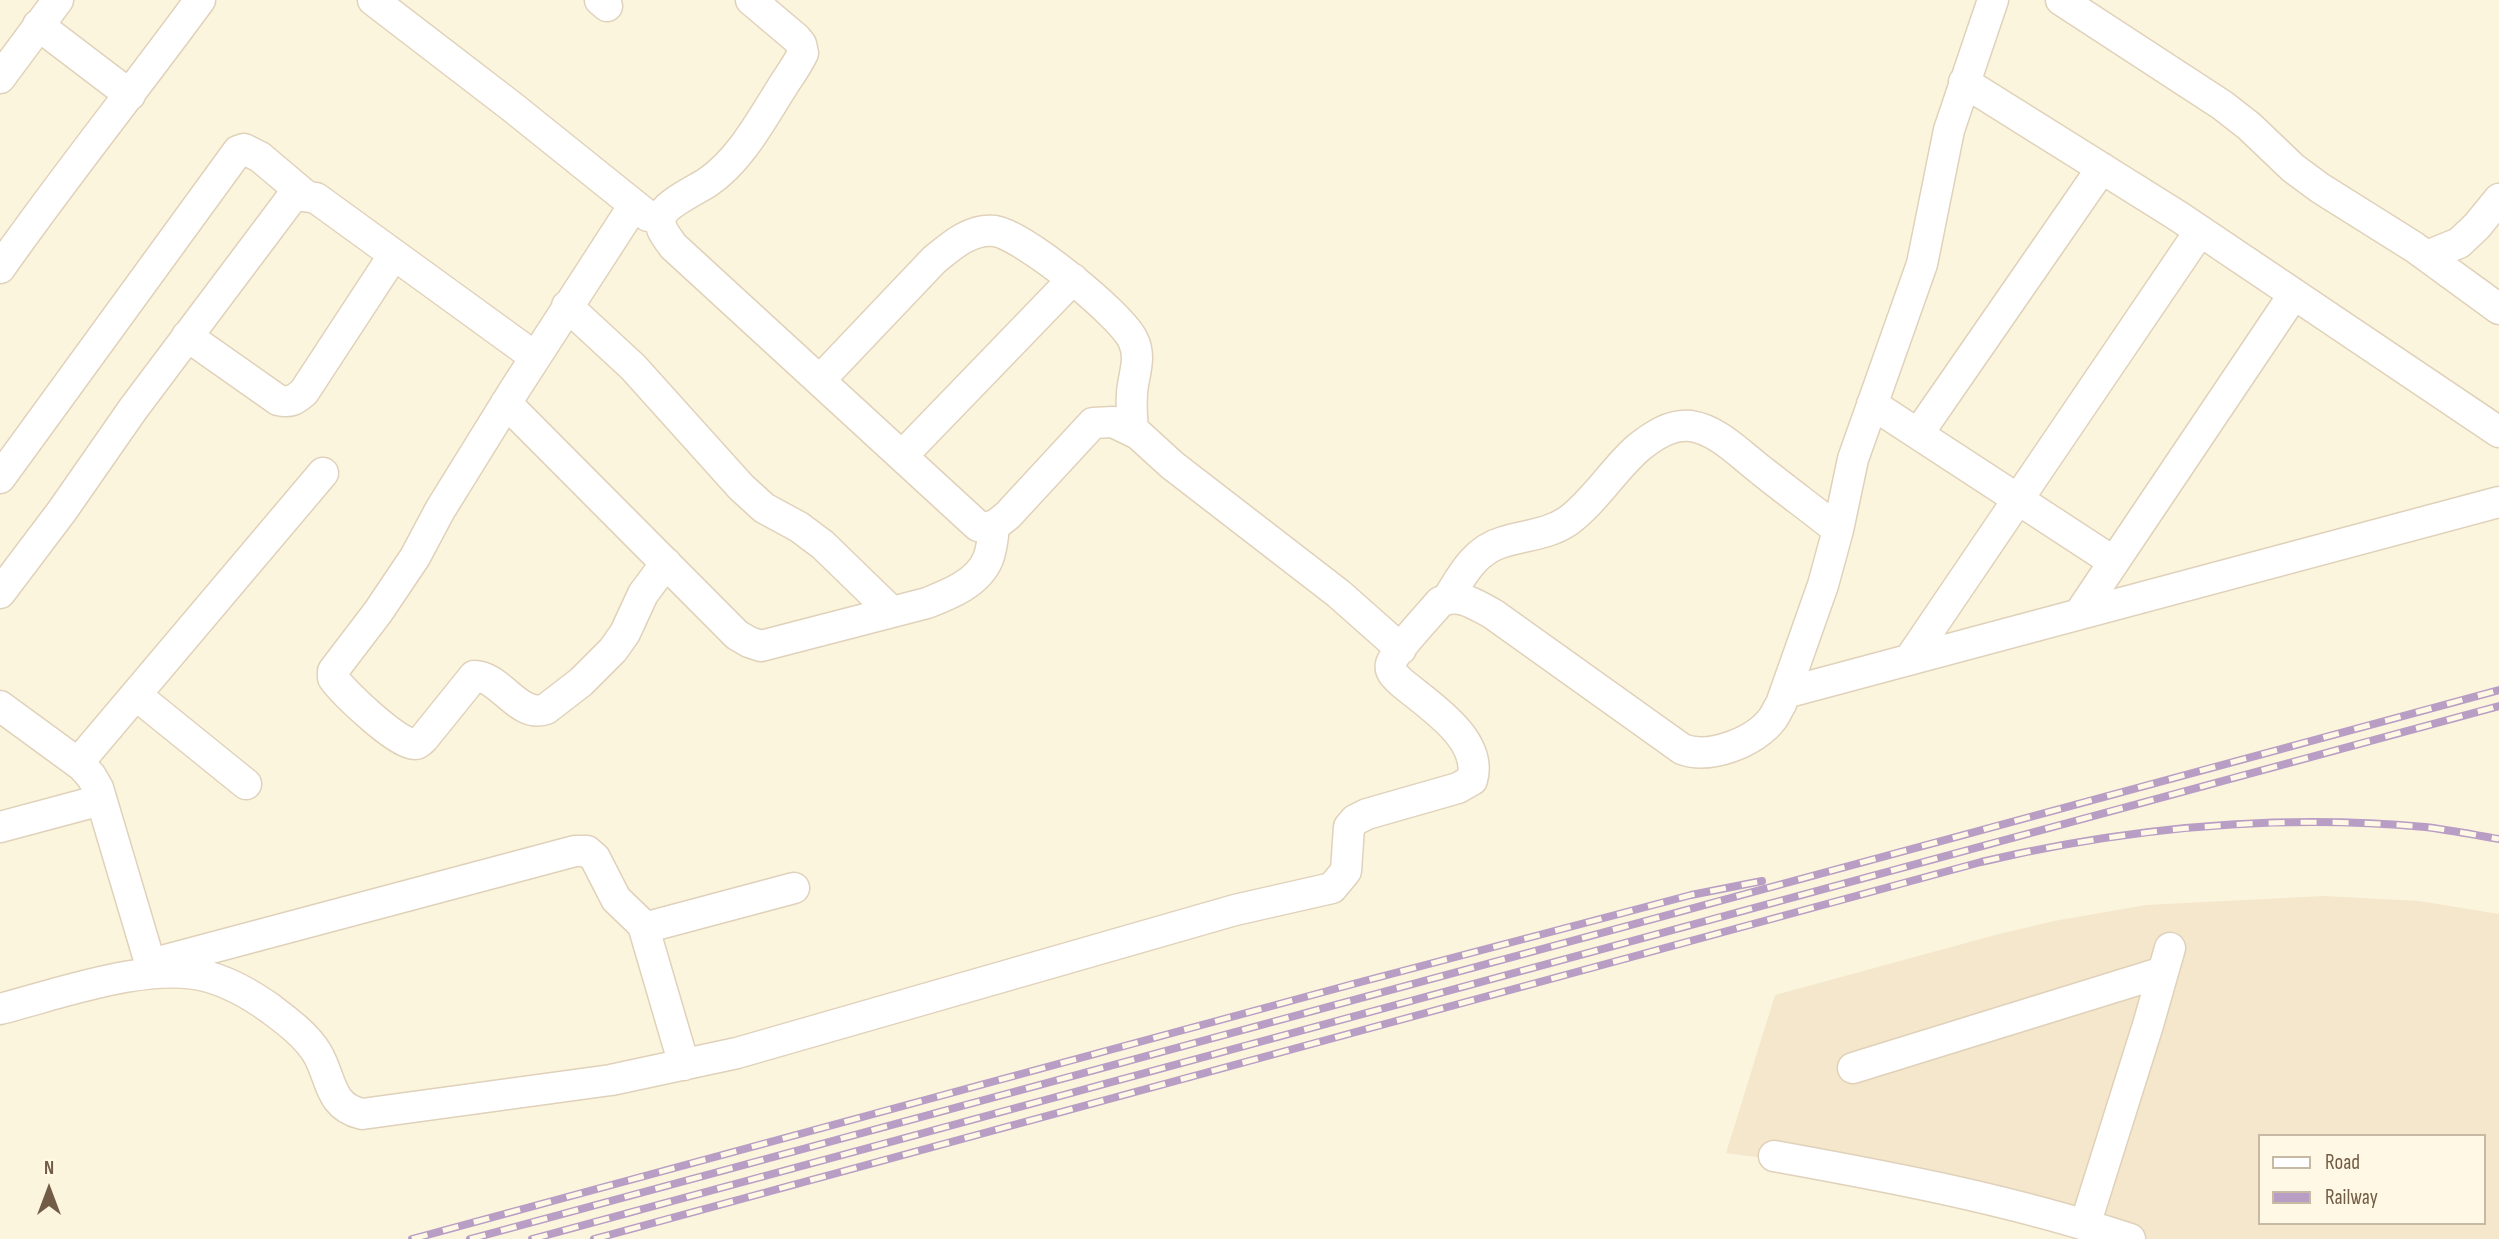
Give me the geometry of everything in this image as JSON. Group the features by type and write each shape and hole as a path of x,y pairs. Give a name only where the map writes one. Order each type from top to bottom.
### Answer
{"street":[{"path":"0,78 58,0"},
{"path":"0,268 200,0"},
{"path":"373,0 511,106 661,227 673,246 978,526 994,526 1008,515 1093,423 1113,422 1133,431 1172,465 1339,594 1401,649"},
{"path":"661,227 661,218 673,203 710,180 727,165 756,128 803,53 802,44 751,0"},
{"path":"1448,598 1469,601 1493,614 1667,740 1689,752 1717,750 1745,740 1773,719 1785,693 1823,585 1853,459 1922,264 1950,130 1993,0"},
{"path":"2060,0 2222,105 2249,126 2293,168 2320,188 2427,256 2499,309"},
{"path":"38,25 130,95"},
{"path":"1964,82 2200,231 2499,432"},
{"path":"0,478 238,151 244,149 261,157 305,195"},
{"path":"1918,434 2102,168"},
{"path":"0,593 187,336 290,200 298,195 316,198 535,357"},
{"path":"2427,256 2459,243 2499,200"},
{"path":"634,205 506,403 415,557 333,671 333,678 382,726 411,744 417,744 424,738 474,676 488,680 528,709 540,711 581,682 613,650 625,633 642,594 666,563"},
{"path":"820,380 934,260 954,243 971,234 993,231 1012,236 1073,279 1125,328 1137,350 1132,393 1133,431"},
{"path":"1909,660 2200,231"},
{"path":"187,336 278,400 295,400 304,392 393,256"},
{"path":"902,456 1073,279"},
{"path":"2079,614 2294,294"},
{"path":"567,306 633,367 741,487 765,508 799,527 823,545 892,611"},
{"path":"506,403 737,635 761,646 949,594 978,574 988,560 994,526"},
{"path":"1872,404 2114,562"},
{"path":"152,969 209,977 255,998 292,1024 317,1052 337,1098 347,1110 362,1114 646,1074 737,1053 1235,909 1332,888 1346,871 1347,833 1355,820 1367,814 1458,788 1472,780 1474,774 1466,743 1456,728 1393,675 1391,662 1440,602 1448,598 1469,565 1502,542 1546,533 1566,522 1580,511 1637,450 1659,432 1689,426 1717,436 1838,530"},
{"path":"78,763 323,473"},
{"path":"1785,693 2499,502"},
{"path":"136,695 246,784"},
{"path":"0,706 78,763 91,776 101,800 152,969"},
{"path":"0,827 101,800"},
{"path":"0,1009 126,977 575,851 587,851 595,858 616,899 637,917 645,928 684,1065"},
{"path":"645,928 794,888"},
{"path":"1853,1068 2166,960 2084,1225"},
{"path":"1774,1156 1951,1189 2038,1210 2130,1239"}],"shaded area":[{"path":"2324,896 2419,901 2499,914 2499,1239 2089,1239 1851,1170 1726,1153 1775,995 2054,921 2146,905"}],"railway":[{"path":"470,1239 2499,690"},
{"path":"532,1239 2499,706"},
{"path":"594,1239 1981,862 2036,850 2146,833 2258,823 2369,823 2425,827 2499,839"},
{"path":"412,1239 1353,984 1691,895 1762,881"}]}
